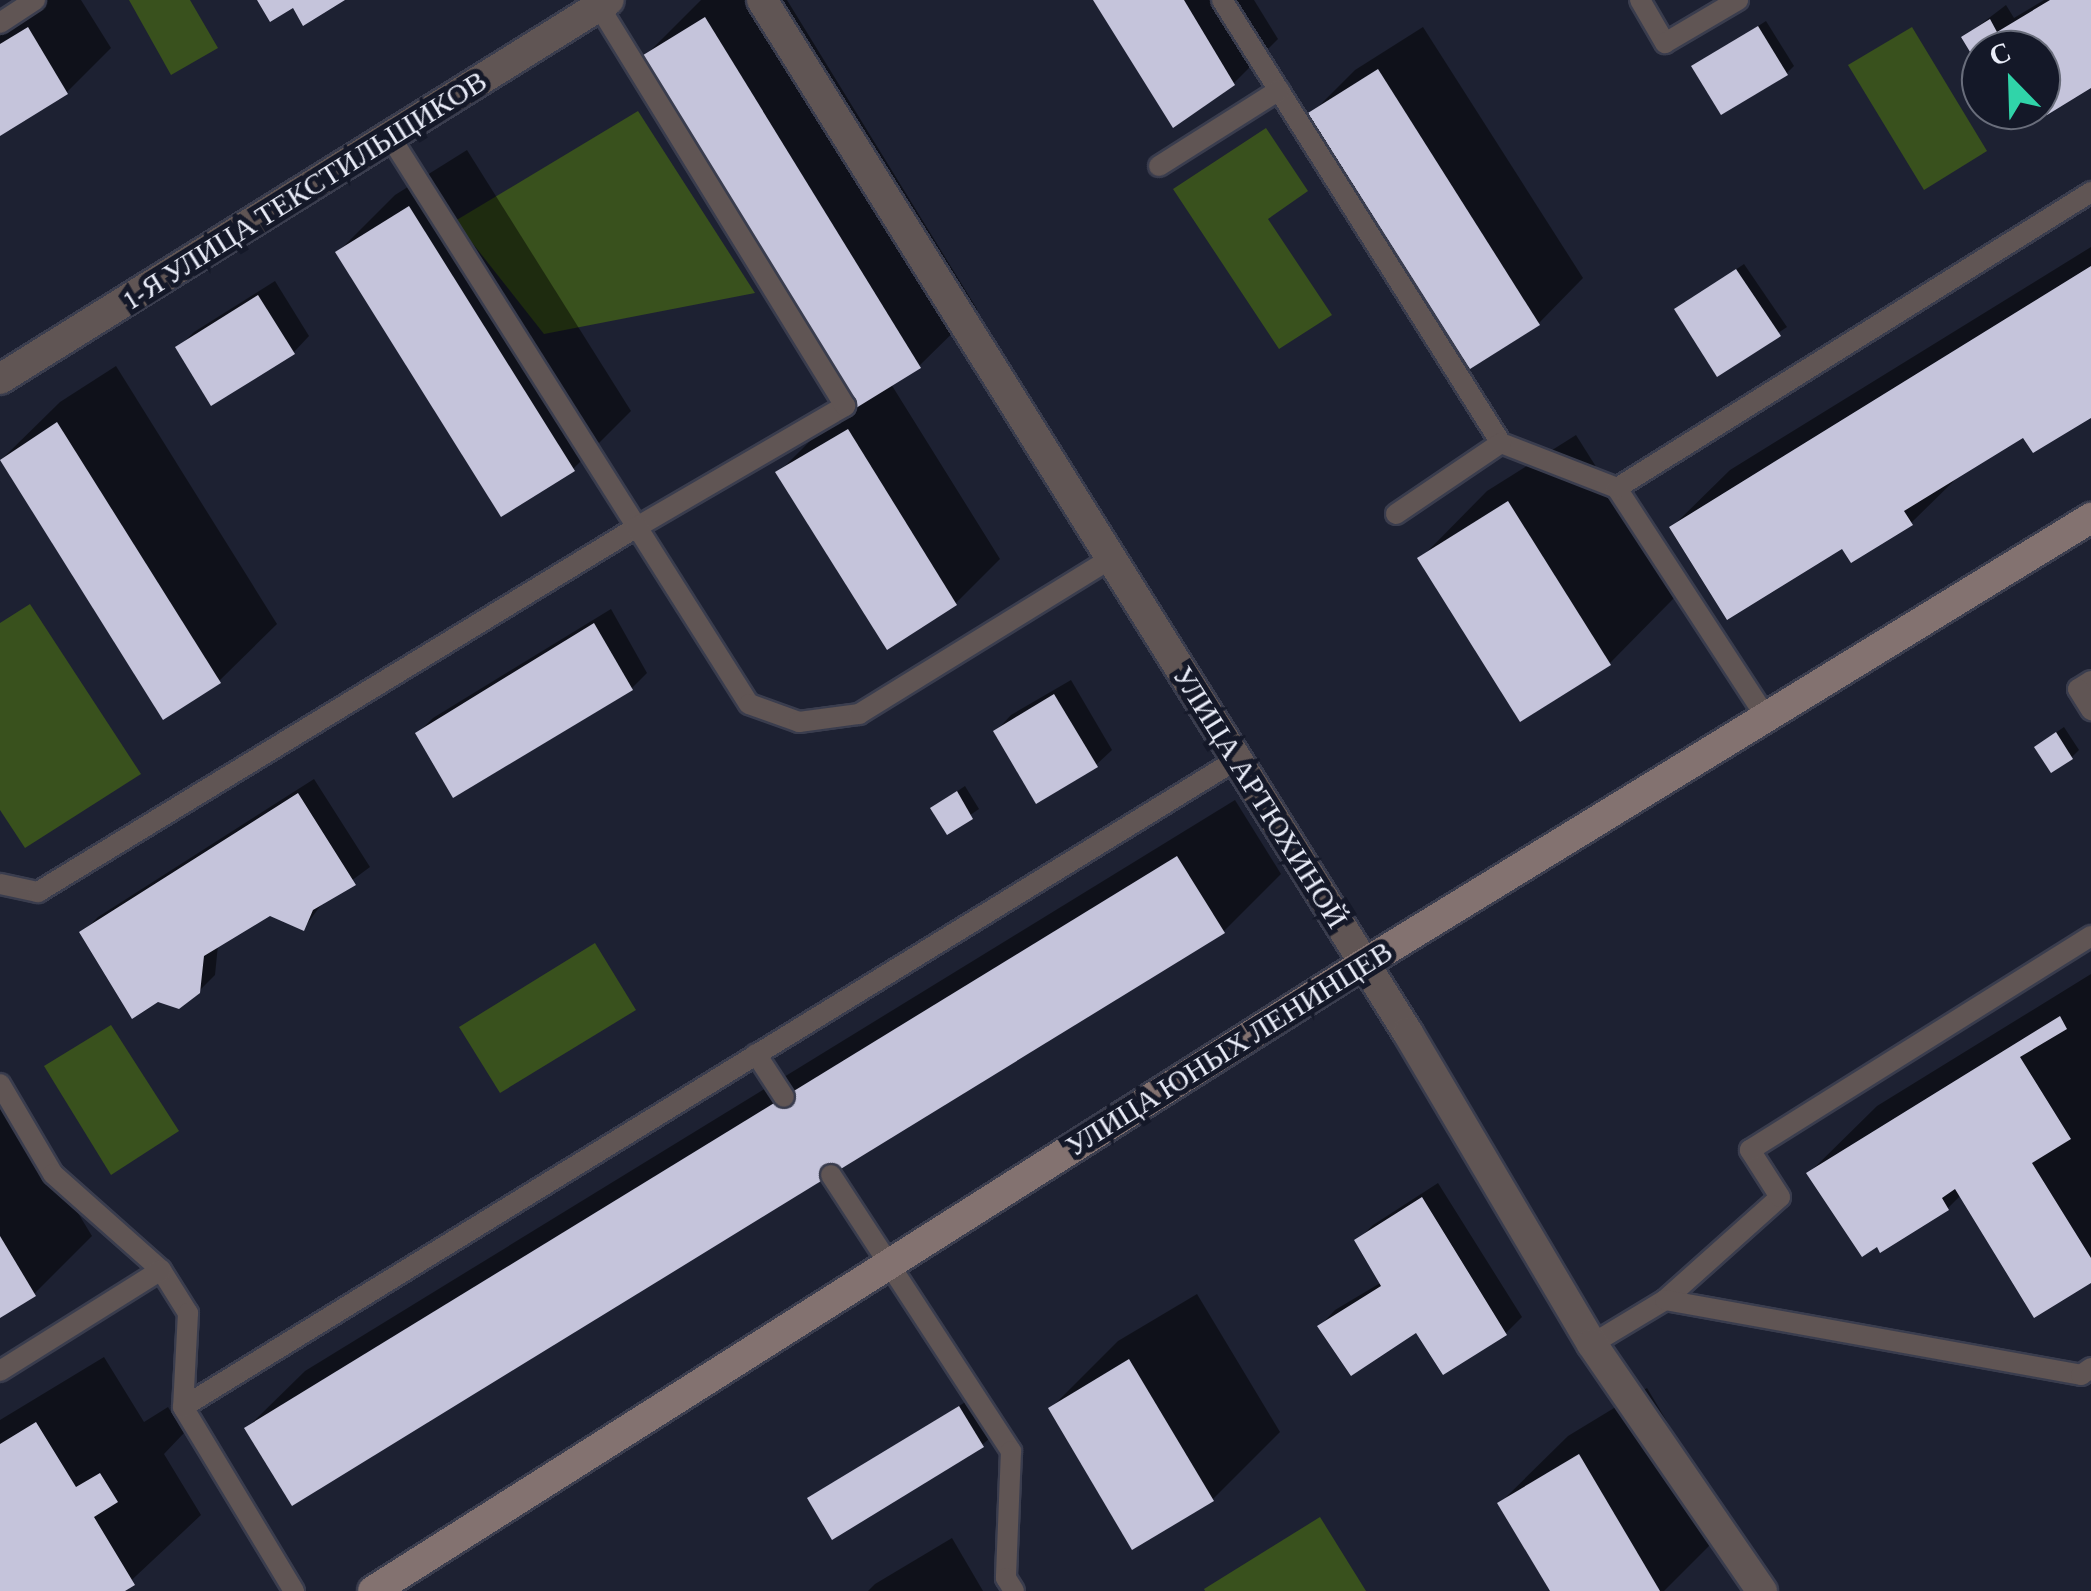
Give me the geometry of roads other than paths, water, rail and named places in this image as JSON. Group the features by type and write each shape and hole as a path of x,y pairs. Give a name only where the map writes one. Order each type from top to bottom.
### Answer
{"main road":[{"name":"УЛИЦА ЮНЫХ ЛЕНИНЦЕВ","path":"373,1591 1364,963 2091,518"}],"street":[{"name":"УЛИЦА АРТЮХИНОЙ","path":"762,0 1364,963 1592,1344 1762,1591"},
{"name":"1-Я УЛИЦА ТЕКСТИЛЬЩИКОВ","path":"0,378 604,3"}],"lane":[{"path":"0,23 35,0"},
{"path":"1222,0 1501,442 1617,488 1766,717"},
{"path":"1640,0 1665,43 1738,0"},
{"path":"0,884 38,892 845,406 604,3"},
{"path":"1159,166 1279,90"},
{"path":"392,138 749,704 799,722 858,714 1110,559"},
{"path":"1617,488 2091,192"},
{"path":"1396,514 1501,442"},
{"path":"2091,681 2078,689 2091,710"},
{"path":"183,1407 1236,760"},
{"path":"1592,1344 1665,1300 1780,1197 1750,1150 2091,936"},
{"path":"756,1054 784,1097"},
{"path":"0,1084 53,1174 161,1270 188,1312 183,1407 294,1591"},
{"path":"831,1175 1012,1451 1006,1578 1014,1591"},
{"path":"0,1371 161,1270"},
{"path":"1665,1300 2081,1374 2091,1368"}]}
